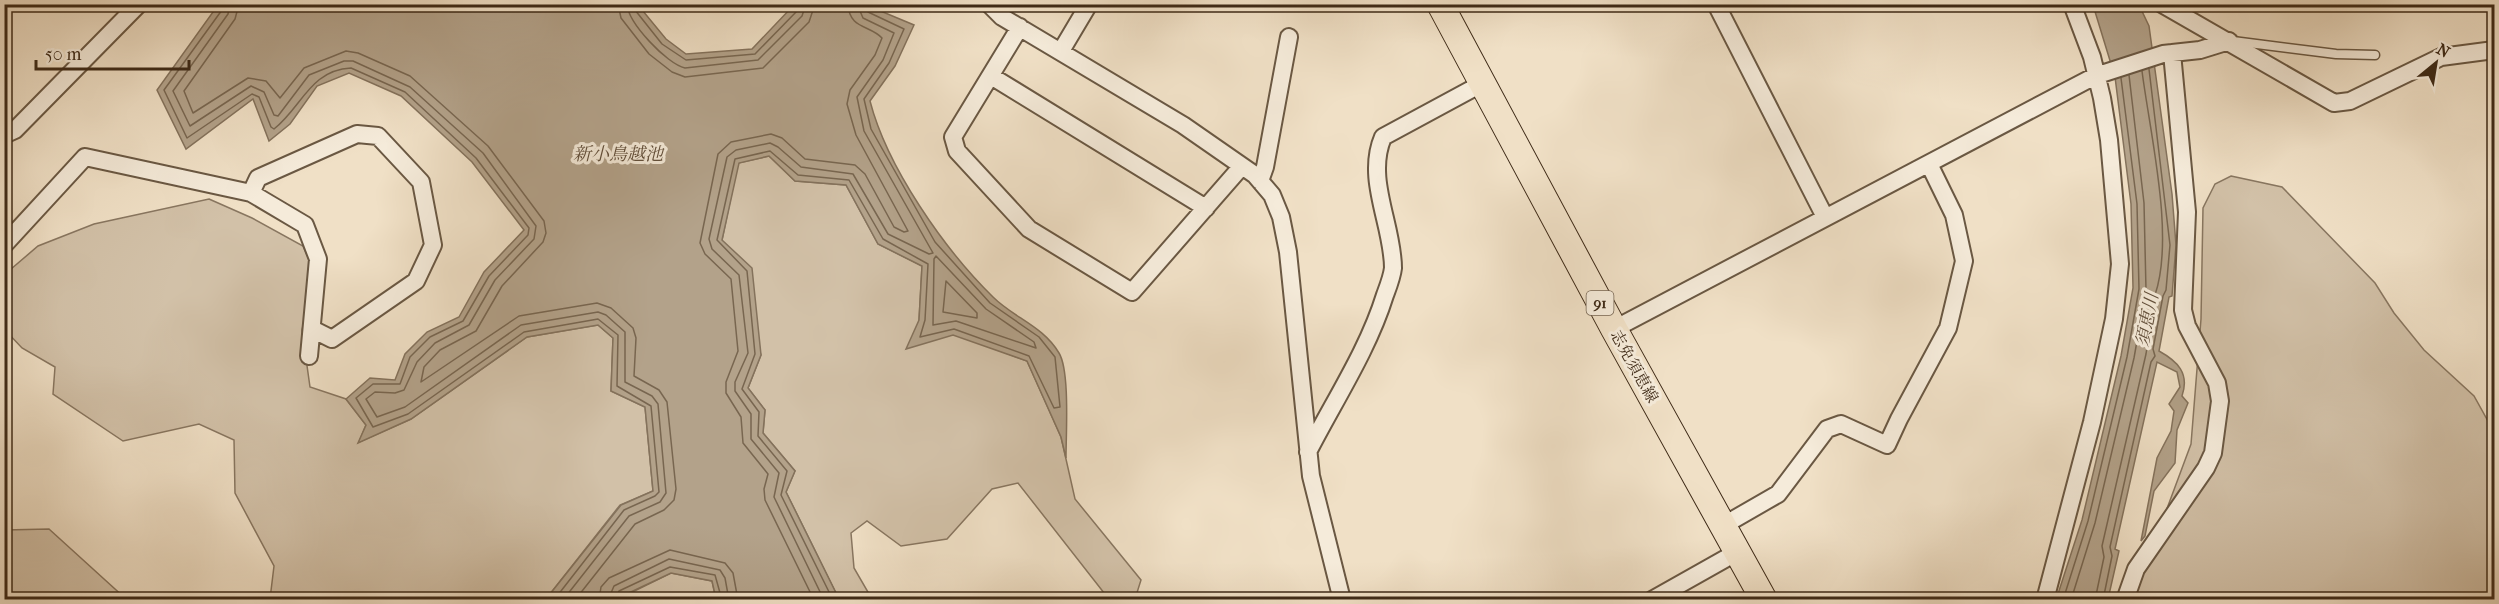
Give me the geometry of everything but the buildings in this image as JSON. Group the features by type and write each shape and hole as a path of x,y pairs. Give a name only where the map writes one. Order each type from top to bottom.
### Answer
{"main road":[{"name":"志免須恵線","path":"1440,4 1614,329 1739,551 1764,600"}],"street":[{"path":"4,135 15,130 139,4"},
{"path":"989,4 1002,17 1182,125 1242,166 1272,195 1281,217 1288,252 1311,476 1342,600"},
{"path":"1061,51 1089,4"},
{"path":"1716,4 1825,217"},
{"path":"2045,600 2094,410 2114,319 2120,264 2109,140 2092,57 2072,4"},
{"path":"2162,4 2334,103 2350,100 2441,57 2494,50"},
{"path":"1020,27 953,137 957,151 1029,229 1081,263 1132,292 1242,166"},
{"path":"1260,181 1265,167 1289,37"},
{"path":"1614,329 2095,76 2168,54 2200,50 2229,41"},
{"path":"2125,600 2136,570 2206,468 2213,453 2220,401 2217,383 2187,326 2183,310 2187,212 2168,54"},
{"path":"992,76 1206,208"},
{"path":"1308,452 1379,315 1393,271 1380,191 1377,151 1383,137 1483,83"},
{"path":"252,193 258,178 357,134 378,136 421,182 433,245 416,281 332,339 312,329"},
{"path":"4,245 85,157 252,193 305,225 318,259 309,356"},
{"path":"1724,525 1778,494 1827,429 1841,424 1887,445 1899,418 1948,328 1964,261 1954,215 1929,164"},
{"path":"1652,600 1739,551"}],"lane":[{"path":"2229,41 2251,41 2336,54 2375,55"}],"shaded area":[{"path":"769,156 795,181 846,185 878,244 922,266 919,320 1027,361 1061,437 1075,499 1141,580 1135,599 1108,598 1018,483 992,489 947,539 901,546 867,521 851,533 854,568 872,599 839,599 786,492 795,471 763,433 765,410 748,388 761,355 722,240 738,163"},
{"path":"2231,176 2282,187 2375,283 2394,313 2424,350 2474,396 2494,432 2494,599 2133,600 2191,444 2201,319 2203,208 2215,184"},
{"path":"209,199 252,218 303,246 315,273 302,330 310,387 346,399 366,425 359,442 411,419 527,337 598,325 613,338 611,391 645,407 653,491 620,505 546,599 270,599 274,566 235,493 234,440 199,424 123,441 53,394 55,367 22,348 5,330 4,275 38,246 94,224"},
{"path":"49,529 126,599 15,599 5,580 5,530"},
{"path":"671,573 712,581 716,599 616,600"}],"water":[{"name":"新小鳥越池","path":"218,5 638,5 666,39 686,54 752,49 792,7 871,7 914,25 895,66 870,101 878,126 903,179 920,206 974,278 1001,304 1045,336 1059,353 1066,388 1066,458 1061,437 1027,361 953,335 906,349 919,320 922,266 878,244 846,185 795,181 769,156 739,163 722,240 752,268 761,355 748,388 765,410 763,433 795,471 786,492 839,599 716,599 712,581 671,573 616,599 546,599 621,505 653,491 645,407 611,391 613,338 598,325 527,337 411,419 358,443 366,425 346,399 370,378 395,380 405,354 427,332 459,317 484,272 524,230 472,162 401,96 349,73 317,86 290,124 269,141 253,99 186,149 157,90"},
{"name":"須恵川","path":"2093,5 2139,5 2149,26 2172,194 2176,245 2172,296 2169,297 2159,351 2171,359 2183,374 2182,396 2188,403 2177,430 2175,463 2154,491 2145,536 2141,541 2157,458 2171,431 2174,411 2169,404 2180,387 2177,372 2157,362 2115,549 2119,551 2108,599 2056,600 2082,520 2121,356 2133,288 2131,204 2115,77"}]}
